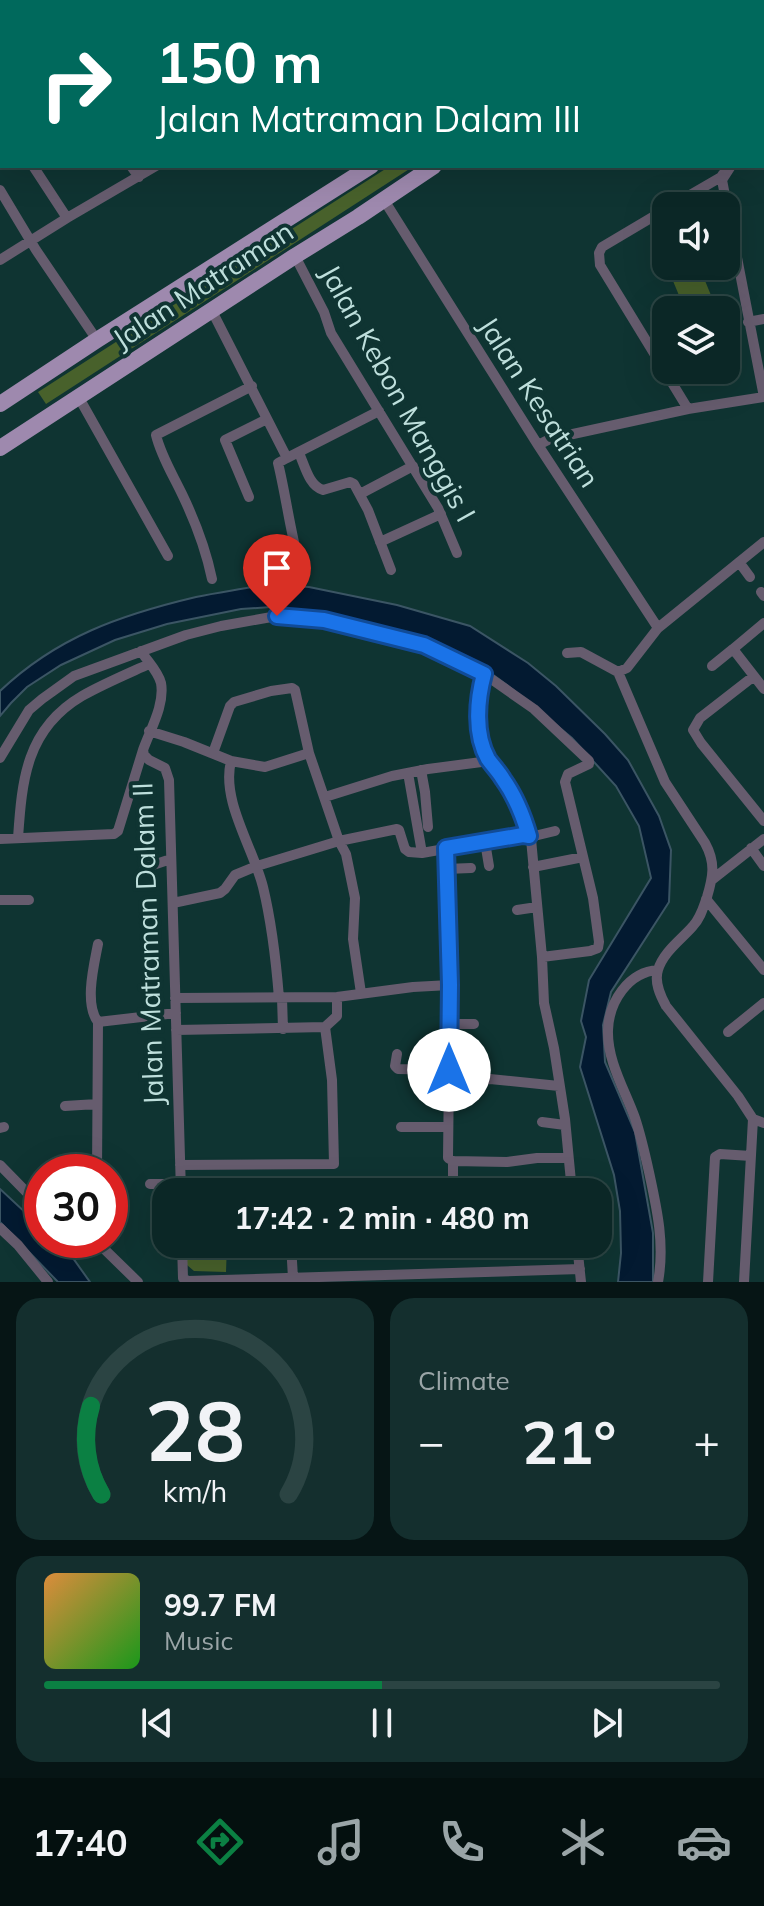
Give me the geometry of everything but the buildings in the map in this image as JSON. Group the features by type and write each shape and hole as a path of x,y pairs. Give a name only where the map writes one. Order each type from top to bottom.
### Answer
{"main road":[{"name":"Jalan Matraman","path":"0,404 368,168"},
{"name":"Jalan Matraman","path":"0,448 431,168"}],"street":[{"path":"34,168 67,218"},
{"path":"132,168 139,177"},
{"path":"0,260 153,168"},
{"path":"697,192 722,179 729,168"},
{"path":"538,445 550,439 688,409 764,397 722,179"},
{"path":"0,190 97,340"},
{"name":"Jalan Kesatrian","path":"384,200 658,628"},
{"path":"652,217 602,247 600,265 688,409"},
{"name":"Jalan Kebon Manggis I","path":"295,256 324,312 331,333 441,514 457,553"},
{"path":"212,311 287,458"},
{"path":"748,322 764,319"},
{"path":"212,579 192,517 156,435 252,386"},
{"path":"78,396 168,556"},
{"path":"299,563 278,463 379,411"},
{"path":"249,497 225,441 267,419"},
{"path":"299,453 318,490 350,482 354,484 391,570"},
{"path":"360,494 413,466"},
{"path":"380,542 441,514"},
{"path":"618,672 627,668 658,628 764,542"},
{"path":"739,562 750,577"},
{"path":"0,758 29,710 74,676 186,635 277,616 324,620 424,645 484,674 534,709 589,761 589,764 568,774 565,782 593,898 598,948 542,957"},
{"path":"712,666 764,623"},
{"path":"733,649 764,689"},
{"name":"Jalan Matraman Dalam II","path":"141,651 161,684 161,696 143,750 146,758 161,765 167,772 181,1178"},
{"path":"567,653 585,653 618,672 665,782 710,851 713,879 706,899 698,919 663,958 658,970 658,990 666,1006 758,1121 751,1156 744,1282"},
{"path":"18,838 21,791 35,744 56,717 82,696 149,664"},
{"path":"484,674 478,710 482,741 489,761 518,802 529,836 544,1003 554,1048 570,1178"},
{"path":"754,676 700,718 693,730 764,821"},
{"path":"213,753 234,702 271,691 295,690 309,753 346,854 355,898 353,939 361,993"},
{"path":"149,731 231,761 265,767 309,753"},
{"path":"0,839 114,834 118,831 143,750"},
{"path":"231,761 231,797 257,866 273,933 283,1029"},
{"path":"325,797 421,770 489,761"},
{"path":"421,770 428,827"},
{"path":"408,773 422,853"},
{"path":"173,903 220,893 235,875 257,866 339,841 397,829 405,849 422,853 555,831"},
{"path":"713,879 764,839"},
{"path":"485,842 489,866"},
{"path":"446,848 450,985 448,1158 507,1167 537,1158 567,1158"},
{"path":"751,848 764,866"},
{"path":"533,867 583,857"},
{"path":"144,868 171,859"},
{"path":"446,869 471,868"},
{"path":"706,899 764,970"},
{"path":"0,900 29,900"},
{"path":"517,910 537,907"},
{"path":"97,1154 98,1022 92,1008 92,980 98,944"},
{"path":"658,970 644,972 628,981 615,1003 608,1026 611,1056 640,1132 659,1220 658,1282"},
{"path":"175,998 337,997 450,985"},
{"path":"176,1030 325,1027 337,1016 337,997"},
{"path":"728,1032 764,1003"},
{"path":"98,1022 176,1013"},
{"path":"449,1024 474,1024"},
{"path":"180,1165 334,1164 332,1080 325,1027"},
{"path":"397,1054 395,1066 398,1069 480,1081 490,1079 559,1086"},
{"path":"65,1106 97,1104"},
{"path":"542,1122 565,1125"},
{"path":"401,1127 448,1127"},
{"path":"708,1282 715,1157 720,1154 751,1156"},
{"path":"453,1161 453,1176"},
{"path":"0,1165 24,1190"},
{"path":"0,1228 48,1282"},
{"path":"114,1258 138,1282"},
{"path":"182,1258 181,1280 188,1281 580,1269"},
{"path":"292,1258 293,1278"},
{"path":"579,1258 581,1282"}],"green space":[{"path":"387,168 411,168 46,404 38,392"},
{"path":"673,280 705,280 711,296 679,296"},
{"path":"187,1258 226,1258 226,1272 194,1271 187,1265"}],"water":[{"path":"268,584 309,587 397,605 470,626 528,663 605,734 628,760 659,816 671,850 669,902 611,992 603,1025 605,1062 635,1132 653,1233 653,1282 618,1282 620,1211 614,1175 580,1067 586,1037 581,1021 589,980 651,878 639,826 616,786 572,738 477,663 436,645 348,621 271,607 241,609 167,624 115,640 61,665 27,687 0,716 0,691 44,656 91,630 168,604"},
{"path":"0,1189 24,1211 24,1247 0,1222"},
{"path":"35,1258 73,1258 90,1282 58,1282"}],"route":[{"path":"277,616 324,620 424,645 484,674 478,710 482,741 489,761 518,802 529,836 526,834 446,848 449,1070"}]}
